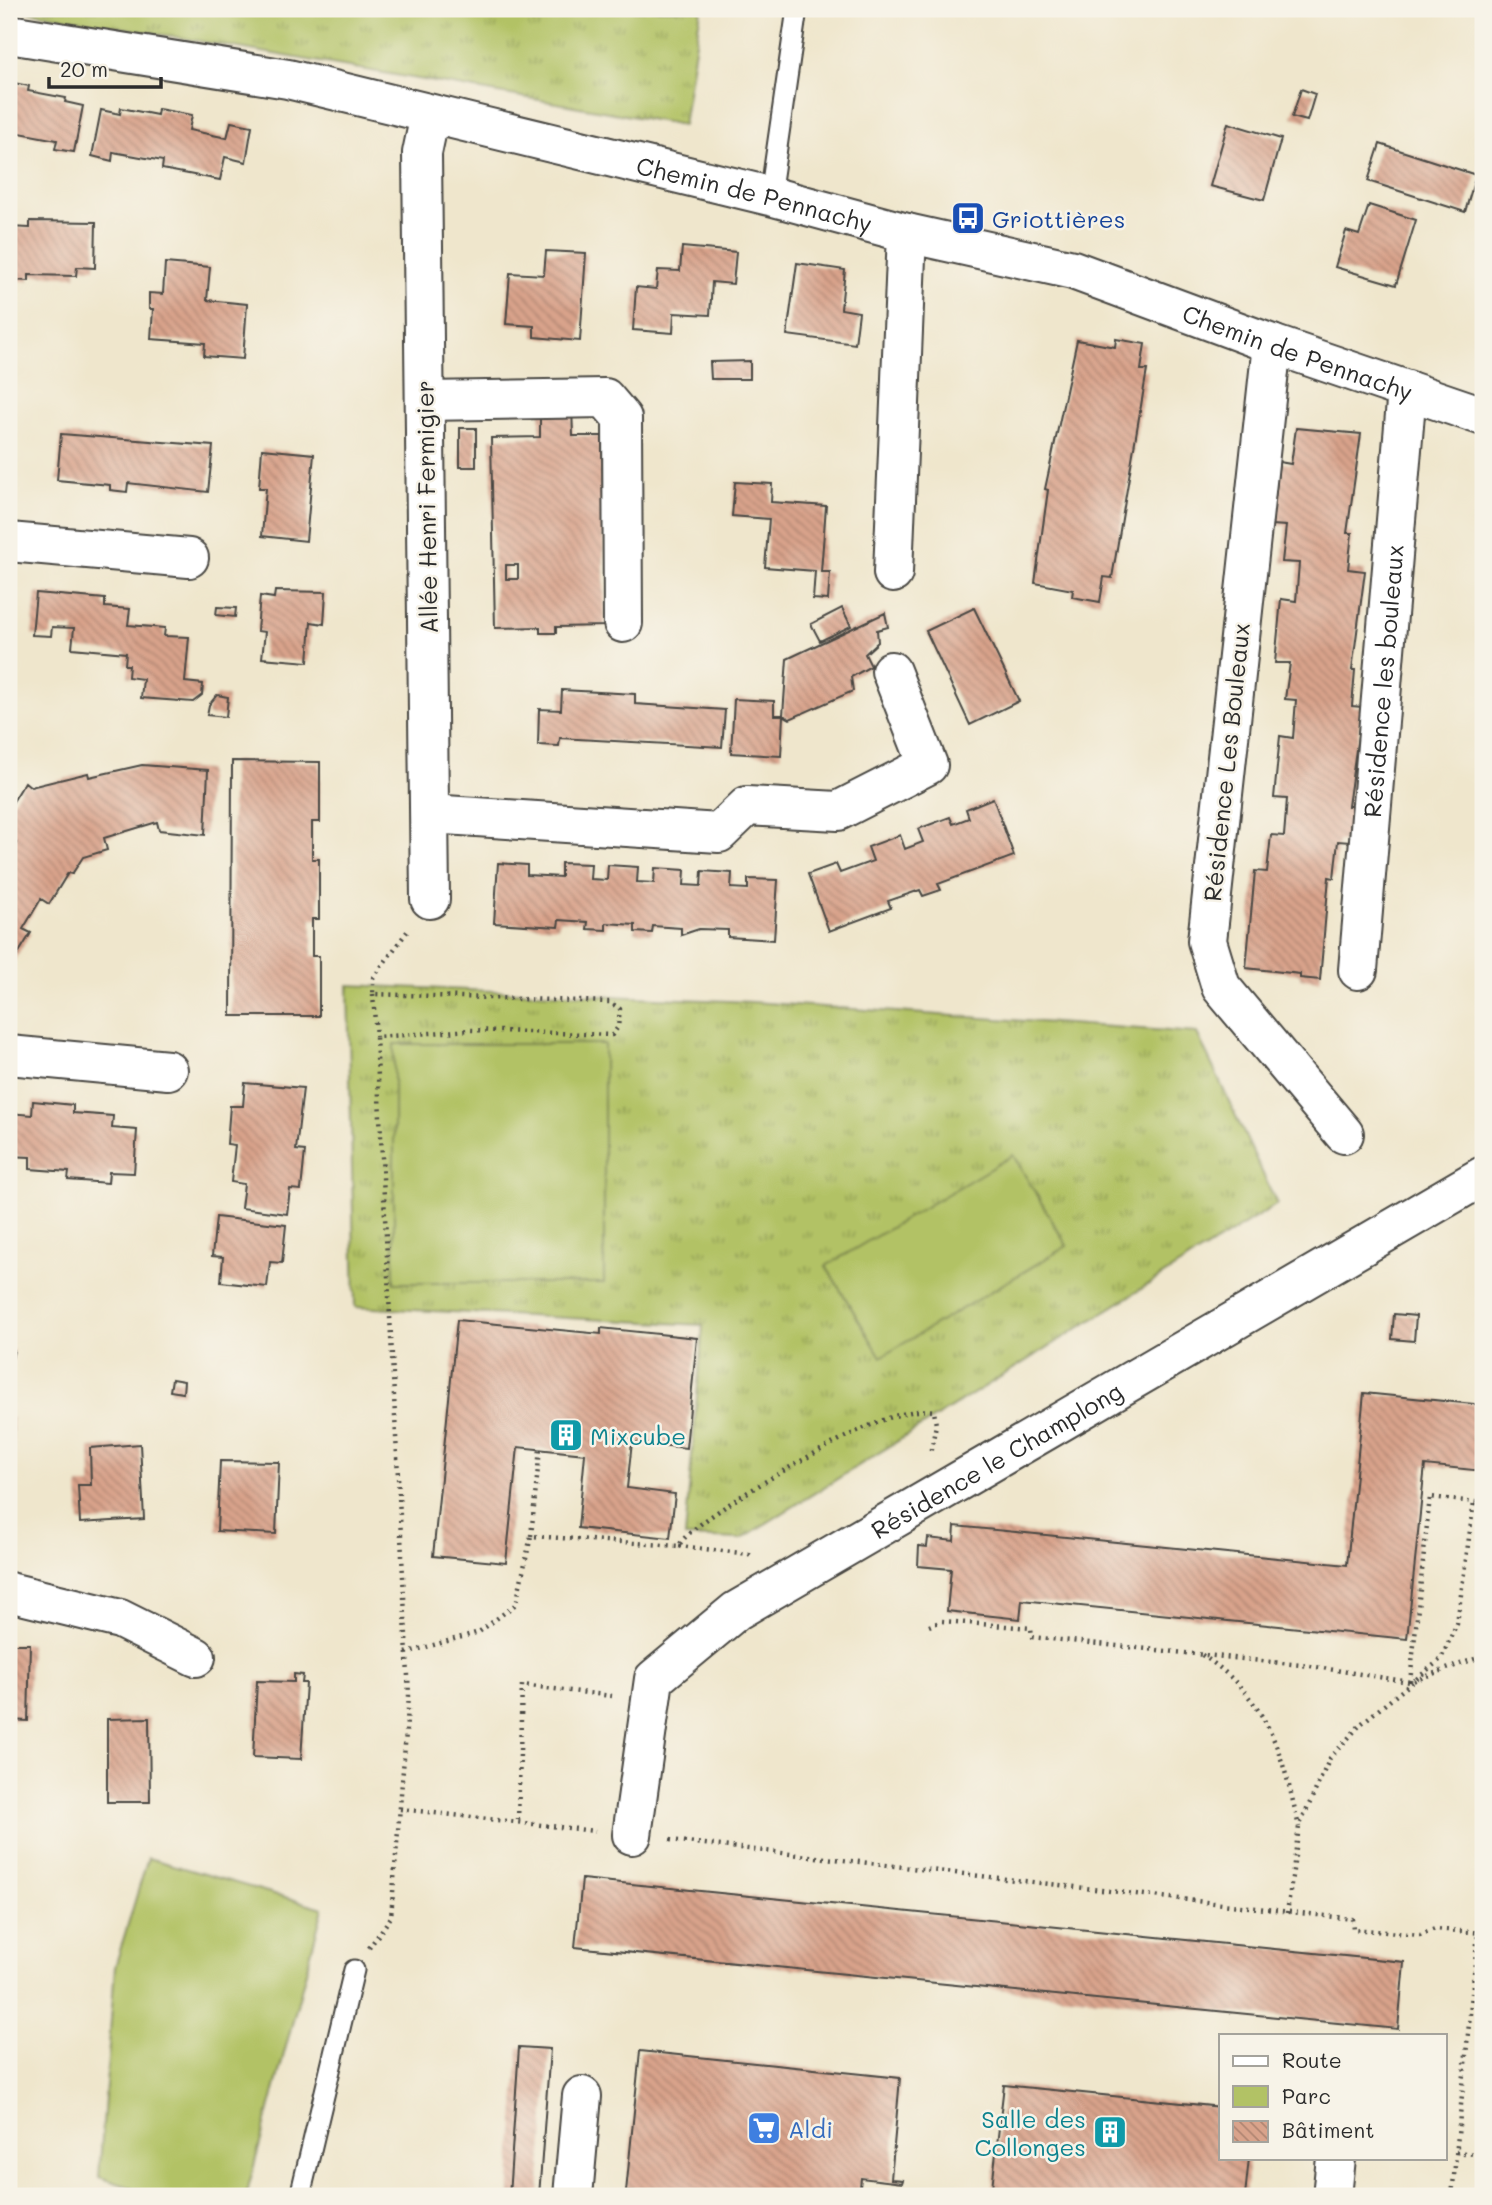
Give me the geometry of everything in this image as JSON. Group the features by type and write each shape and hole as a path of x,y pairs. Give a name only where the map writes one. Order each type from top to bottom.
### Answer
{"street":[{"name":"Chemin de Pennachy","path":"9,34 288,79 769,196 907,233 1073,270 1272,344 1483,416"},
{"name":"Allée Henri Fermigier","path":"430,115 422,153 430,900"},
{"path":"893,573 907,233"},
{"name":"Résidence Les Bouleaux","path":"1272,344 1206,941 1221,987 1344,1134"},
{"name":"Résidence les bouleaux","path":"1358,971 1406,390"},
{"path":"425,401 605,398 622,418 623,623"},
{"path":"9,542 189,558"},
{"path":"430,814 719,833 747,806 838,811 928,765 891,671"},
{"path":"9,1055 168,1070"},
{"name":"Résidence le Champlong","path":"632,1835 654,1679 736,1611 1483,1176"},
{"path":"9,1591 120,1619 196,1657"},
{"path":"573,2196 582,2096"},
{"path":"1332,2196 1336,2160"}],"lane":[{"path":"769,196 797,9"},
{"path":"300,2196 354,1970"}],"path":[{"path":"354,1970 391,1917 409,1696 373,978 430,900"},
{"path":"373,993 610,1002 620,1009 618,1027 612,1035 471,1030 376,1037"},
{"path":"680,1546 682,1538 707,1519 776,1475 862,1429 919,1409 934,1411 936,1425 930,1456 943,1491"},
{"path":"407,1653 479,1632 516,1604 531,1536 540,1449"},
{"path":"1410,1682 1430,1497 1483,1503"},
{"path":"1287,1913 1299,1827 1330,1758 1362,1723 1441,1659 1457,1623 1474,1502"},
{"path":"531,1536 680,1546 749,1554"},
{"path":"929,1626 942,1621 1031,1628 1032,1637 1201,1654 1410,1682 1483,1656"},
{"path":"1201,1654 1232,1674 1267,1723 1286,1770 1299,1827"},
{"path":"518,1820 522,1685 651,1700"},
{"path":"400,1809 518,1820 1352,1919 1353,1929 1420,1935 1435,1929 1481,1933"},
{"path":"1452,2196 1481,1933 1483,1882"},
{"path":"1456,2152 1483,2155"}],"green space":[{"path":"15,9 701,9 683,125"},
{"path":"348,985 752,1002 1197,1033 1277,1204 741,1539 685,1537 703,1325 355,1307"},
{"path":"394,1044 604,1044 604,1283 394,1283"},
{"path":"1013,1155 1067,1246 881,1357 826,1266"},
{"path":"148,1858 323,1908 246,2196 157,2196 99,2177 115,1967"}],"building":[{"path":"9,82 29,86 28,91 66,98 65,102 83,106 74,152 55,149 57,140 9,131"},
{"path":"1301,89 1315,94 1307,121 1292,117"},
{"path":"121,108 157,115 158,109 192,115 189,130 227,138 231,122 252,126 246,162 225,157 220,180 162,169 163,161 113,152 112,161 92,156 101,110 120,114"},
{"path":"1228,123 1281,139 1264,200 1210,186"},
{"path":"1380,144 1476,175 1465,212 1368,181"},
{"path":"1369,205 1416,220 1396,285 1335,267 1346,231 1359,235"},
{"path":"30,221 96,222 95,268 77,267 76,276 29,275 29,281 9,280 9,227 30,228"},
{"path":"682,247 736,252 733,284 712,282 710,315 674,313 673,333 633,330 636,287 656,289 658,270 680,271"},
{"path":"546,251 586,253 580,341 534,337 534,326 506,324 510,273 544,275"},
{"path":"165,263 210,267 207,300 247,304 243,359 204,356 205,343 151,339 153,309 149,309 149,293 163,294"},
{"path":"797,263 845,270 841,309 859,312 855,344 787,335"},
{"path":"1116,339 1145,344 1141,370 1147,370 1112,578 1104,577 1100,602 1072,597 1073,590 1035,583 1048,490 1045,489 1077,340 1115,347"},
{"path":"750,361 750,379 711,379 710,362"},
{"path":"9,407 14,408 11,448 9,448"},
{"path":"572,407 573,436 602,436 605,626 556,627 556,633 540,633 540,627 495,628 491,438 540,437 540,408","holes":["506,565 518,565 518,579 506,579"]},
{"path":"460,428 476,428 476,467 460,467"},
{"path":"1296,428 1361,434 1347,533 1352,533 1348,569 1365,571 1352,670 1355,670 1352,706 1362,707 1348,806 1353,806 1350,842 1338,841 1334,878 1329,877 1320,980 1300,978 1300,974 1246,968 1255,871 1267,872 1271,835 1284,836 1287,799 1274,798 1280,736 1293,738 1296,700 1285,699 1290,663 1275,663 1281,599 1296,601 1299,563 1282,562 1286,526 1272,525 1279,462 1291,464"},
{"path":"61,434 213,446 208,492 128,483 127,492 110,490 110,485 57,480"},
{"path":"262,449 314,454 306,541 262,536 266,488 259,488"},
{"path":"735,482 772,484 771,502 826,506 821,572 830,572 828,600 813,599 815,571 765,567 769,519 732,516"},
{"path":"275,591 326,592 324,624 311,622 308,662 262,658 265,632 257,631 260,596 274,598"},
{"path":"36,593 105,599 105,607 130,609 128,625 165,628 164,636 189,637 185,682 203,684 202,695 193,702 141,698 143,679 128,677 126,653 72,648 74,628 52,627 51,636 32,635"},
{"path":"217,607 236,608 235,617 216,615"},
{"path":"842,608 851,626 820,641 811,624"},
{"path":"974,608 1019,701 970,725 926,631"},
{"path":"885,613 888,627 877,630 878,642 865,654 871,666 851,677 853,691 790,719 783,715 787,659"},
{"path":"562,690 635,694 635,704 725,710 722,747 560,738 559,746 538,745 539,709 561,710"},
{"path":"217,695 228,697 226,717 207,715 209,705"},
{"path":"734,699 774,701 774,715 783,715 781,756 731,753"},
{"path":"232,761 320,762 320,822 312,822 312,859 319,859 319,919 312,919 312,956 319,956 319,1016 231,1016"},
{"path":"142,765 208,770 205,835 159,830 157,822 104,838 107,850 83,857 72,874 68,873 49,904 41,899 23,929 31,933 13,962 9,959 9,854 16,843 9,839 9,808 25,782 31,787 88,773 89,777"},
{"path":"993,798 1014,856 938,884 941,890 923,896 920,890 888,901 891,908 829,931 808,874 836,864 840,873 873,861 868,847 900,835 905,849 923,842 918,829 950,817 953,824 969,818 966,809"},
{"path":"498,863 527,865 527,875 561,877 561,863 591,864 590,879 607,880 608,865 638,867 637,882 654,883 655,868 685,870 684,885 701,886 702,871 732,873 731,888 748,889 748,879 778,880 774,940 728,937 728,930 699,929 681,935 681,928 653,926 652,933 635,932 635,925 606,923 606,930 587,929 588,922 559,920 558,927 494,923"},
{"path":"245,1083 303,1088 296,1150 305,1151 301,1190 290,1189 287,1214 241,1208 244,1184 231,1182 235,1145 227,1144 230,1106 243,1106"},
{"path":"33,1101 73,1105 73,1113 113,1116 112,1128 137,1130 134,1173 109,1172 108,1183 68,1180 69,1172 30,1169 30,1157 9,1156 9,1113 32,1115"},
{"path":"216,1217 286,1225 282,1263 270,1262 267,1287 221,1282 223,1257 212,1256"},
{"path":"1394,1314 1416,1316 1414,1341 1392,1339"},
{"name":"Mixcube","path":"457,1320 601,1334 601,1328 697,1338 686,1448 632,1442 627,1488 675,1494 670,1538 578,1528 585,1454 518,1447 506,1563 433,1556"},
{"path":"9,1349 14,1350 10,1368 9,1368"},
{"path":"172,1379 184,1381 183,1393 170,1391"},
{"path":"1364,1393 1483,1405 1483,1471 1425,1465 1407,1639 1022,1600 1020,1619 947,1611 951,1569 918,1566 919,1546 927,1547 928,1538 954,1541 955,1526 1347,1565"},
{"path":"9,1417 13,1417 13,1493 9,1493"},
{"path":"140,1444 144,1519 80,1523 78,1485 91,1485 90,1448"},
{"path":"220,1461 279,1462 276,1534 217,1531"},
{"path":"9,1644 30,1644 28,1721 9,1720"},
{"path":"294,1674 303,1675 302,1683 306,1683 301,1759 253,1757 257,1681 294,1682"},
{"path":"149,1718 150,1802 107,1802 107,1719"},
{"path":"582,1879 1404,1962 1398,2029 575,1947"},
{"path":"519,2047 550,2049 539,2196 509,2196"},
{"name":"Aldi","path":"640,2051 900,2078 891,2179 903,2180 902,2183 861,2178 859,2196 670,2196 626,2192"},
{"name":"Salle des Collonges","path":"1004,2085 1219,2107 1219,2160 1249,2160 1245,2196 991,2196"}],"place":[{"name":"Griottières","path":"968,218"},
{"name":"Mixcube","path":"566,1435"},
{"name":"Aldi","path":"764,2128"},
{"name":"Salle des Collonges","path":"1110,2132"}]}
